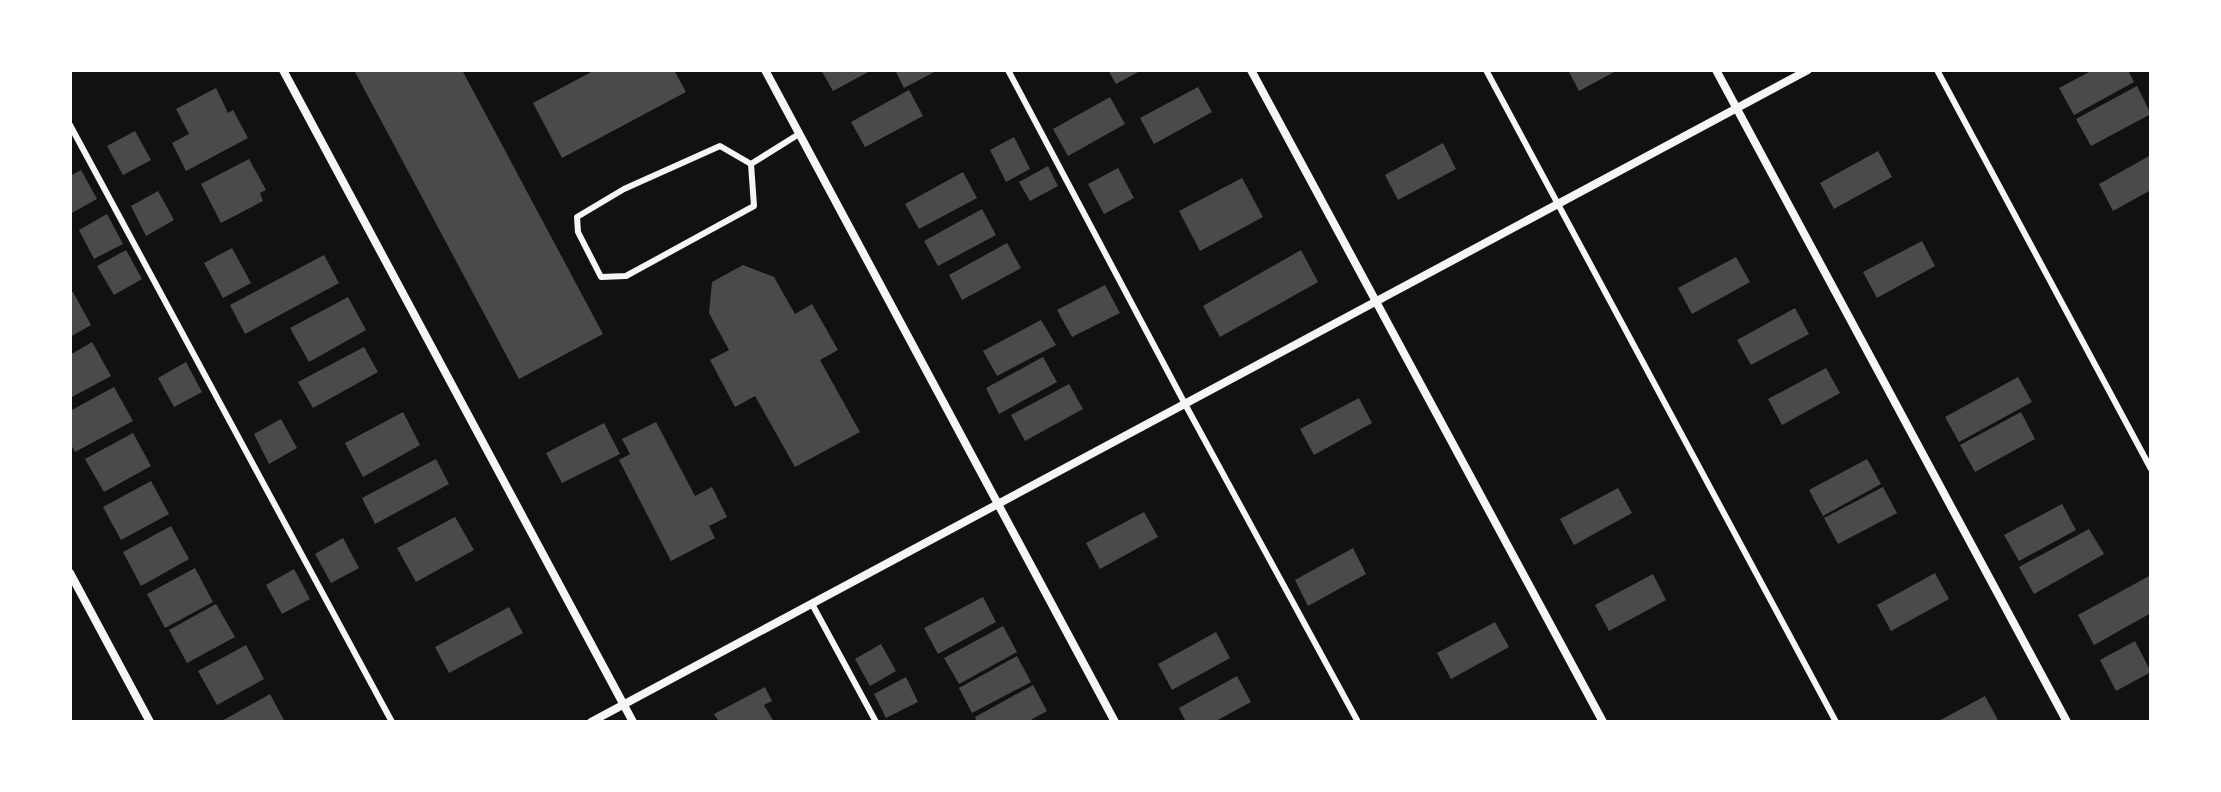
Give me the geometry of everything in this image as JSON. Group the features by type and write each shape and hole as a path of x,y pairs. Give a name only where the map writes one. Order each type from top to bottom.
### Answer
{"street":[{"path":"283,70 633,722"},
{"path":"765,70 1115,722"},
{"path":"1251,70 1603,722"},
{"path":"1716,70 2067,722"},
{"path":"591,722 1808,70"},
{"path":"70,573 150,722"}],"lane":[{"path":"1008,70 1358,722"},
{"path":"1486,70 1836,722"},
{"path":"1937,70 2151,469"},
{"path":"70,125 392,722"},
{"path":"751,164 799,134"},
{"path":"720,146 751,164 754,206 626,276 601,277 578,232 577,217 624,189 720,146"},
{"path":"812,604 876,722"}],"building":[{"path":"354,70 462,70 603,334 519,379"},
{"path":"595,70 674,70 686,92 562,158 533,103"},
{"path":"821,70 872,70 833,91"},
{"path":"895,70 938,70 904,88"},
{"path":"1108,70 1142,70 1116,84"},
{"path":"1568,70 1618,70 1579,91"},
{"path":"2093,70 2128,70 2134,82 2074,115 2059,88"},
{"path":"2137,86 2151,114 2091,146 2076,119"},
{"path":"1198,87 1212,112 1154,144 1140,118"},
{"path":"216,88 228,113 233,110 248,138 186,171 172,143 189,134 176,109"},
{"path":"909,90 923,116 865,147 851,122"},
{"path":"1110,97 1125,124 1068,156 1053,129"},
{"path":"135,131 151,160 123,175 107,146"},
{"path":"1014,137 1030,169 1006,182 990,150"},
{"path":"1443,143 1456,169 1398,200 1385,175"},
{"path":"1878,151 1892,177 1834,209 1820,183"},
{"path":"2151,155 2151,190 2113,211 2099,184"},
{"path":"249,159 266,190 260,193 263,201 221,223 201,184"},
{"path":"1048,166 1058,186 1030,201 1019,182"},
{"path":"1118,168 1134,198 1104,214 1088,184"},
{"path":"81,170 97,199 70,214 70,176"},
{"path":"963,172 977,198 919,229 905,204"},
{"path":"1242,178 1263,217 1200,251 1179,211"},
{"path":"158,191 174,220 146,236 131,206"},
{"path":"982,209 996,235 938,266 924,241"},
{"path":"107,214 123,244 94,259 79,230"},
{"path":"1922,241 1935,266 1877,298 1863,272"},
{"path":"1007,243 1021,268 962,300 949,275"},
{"path":"232,248 251,283 223,298 204,263"},
{"path":"126,250 142,279 114,295 97,266"},
{"path":"1301,250 1318,282 1220,337 1203,306"},
{"path":"324,255 339,283 245,334 230,305"},
{"path":"1736,257 1750,282 1692,314 1678,288"},
{"path":"743,265 774,277 795,314 812,304 838,350 820,360 860,432 795,467 755,396 735,407 710,360 729,350 709,313 712,282"},
{"path":"1105,285 1120,313 1072,337 1057,310"},
{"path":"73,292 91,325 70,337 70,293"},
{"path":"348,297 366,330 309,362 290,328"},
{"path":"1795,308 1809,334 1751,365 1737,340"},
{"path":"1041,320 1056,345 997,376 983,351"},
{"path":"92,342 111,376 70,398 70,355"},
{"path":"364,347 378,372 313,408 298,382"},
{"path":"1043,357 1057,382 999,414 986,388"},
{"path":"186,362 202,392 174,407 158,378"},
{"path":"1826,368 1840,393 1782,425 1768,399"},
{"path":"2018,377 2032,402 1959,442 1945,417"},
{"path":"1069,384 1083,409 1025,441 1011,415"},
{"path":"114,387 133,421 75,452 70,443 70,411"},
{"path":"1359,398 1372,423 1314,455 1300,429"},
{"path":"403,412 420,445 363,477 345,443"},
{"path":"2021,412 2035,439 1975,472 1960,445"},
{"path":"281,419 297,448 269,464 254,434"},
{"path":"656,422 695,496 712,487 727,517 709,526 715,538 671,561 619,460 630,454 622,439"},
{"path":"604,423 620,454 562,483 546,453"},
{"path":"133,433 151,466 104,492 85,459"},
{"path":"436,459 449,484 375,524 362,498"},
{"path":"1867,459 1881,484 1823,516 1809,490"},
{"path":"151,481 169,514 121,540 103,507"},
{"path":"1883,487 1897,513 1838,544 1824,518"},
{"path":"1618,488 1632,513 1574,545 1560,519"},
{"path":"2062,504 2076,530 2019,561 2004,535"},
{"path":"1144,512 1158,537 1100,569 1086,543"},
{"path":"455,517 474,550 416,582 397,548"},
{"path":"171,526 189,559 141,586 123,552"},
{"path":"2089,529 2104,554 2034,594 2019,567"},
{"path":"343,538 359,568 331,583 315,554"},
{"path":"1353,548 1366,574 1308,606 1295,580"},
{"path":"195,568 213,602 165,628 147,594"},
{"path":"294,569 310,599 282,614 266,585"},
{"path":"1935,573 1949,599 1891,631 1877,605"},
{"path":"1653,574 1666,600 1609,631 1595,605"},
{"path":"2151,575 2151,613 2094,645 2078,615"},
{"path":"983,597 996,622 938,654 924,628"},
{"path":"216,604 235,637 187,663 169,630"},
{"path":"509,607 523,633 449,673 435,647"},
{"path":"1495,622 1509,647 1451,679 1437,653"},
{"path":"1003,626 1017,652 959,684 944,658"},
{"path":"1216,632 1230,658 1172,690 1158,664"},
{"path":"2135,641 2151,672 2116,691 2100,660"},
{"path":"881,644 896,671 870,686 855,659"},
{"path":"246,645 264,679 217,705 198,671"},
{"path":"1017,656 1031,682 972,713 959,688"},
{"path":"1237,676 1251,702 1214,722 1186,722 1179,708"},
{"path":"906,677 918,702 886,718 874,694"},
{"path":"1033,685 1047,711 1027,722 977,722 975,717"},
{"path":"765,687 772,701 764,705 774,722 719,722 714,714"},
{"path":"270,694 285,722 220,722"},
{"path":"1985,696 1999,722 1937,722"}]}
